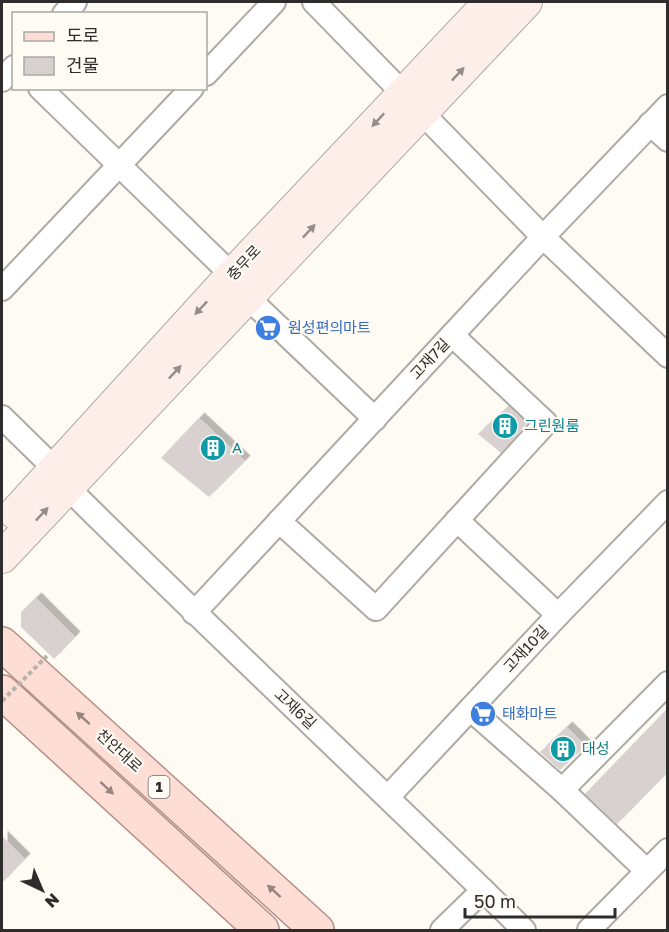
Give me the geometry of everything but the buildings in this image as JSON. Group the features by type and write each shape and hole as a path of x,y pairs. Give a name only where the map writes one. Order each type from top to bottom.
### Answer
{"main road":[{"name":"충무로","path":"413,102 490,2"},
{"name":"충무로","path":"2,557 61,478 239,286 413,102 526,2"},
{"name":"충무로","path":"2,528 61,478"},
{"name":"천안대로","path":"2,644 317,930"},
{"name":"1","path":"2,692 262,930"}],"street":[{"path":"207,73 274,2"},
{"path":"314,2 543,237 668,356"},
{"path":"2,51 12,63"},
{"path":"2,80 12,68"},
{"path":"42,90 239,286"},
{"path":"2,289 190,90"},
{"name":"고재7길","path":"194,613 543,237 668,106"},
{"path":"650,124 668,140"},
{"name":"충무로","path":"239,286 375,419"},
{"path":"279,522 376,609 546,423 452,335"},
{"name":"고재6길","path":"2,417 194,613 524,930"},
{"name":"고재10길","path":"388,797 558,615 668,502"},
{"path":"458,520 558,615"},
{"path":"562,790 668,683"},
{"path":"470,708 562,790 647,871"},
{"path":"589,930 668,850"},
{"path":"442,930 483,890"}],"path":[{"path":"2,701 47,656"}],"place":[{"name":"원성편의마트","path":"268,328"},
{"name":"그린원룸","path":"505,426"},
{"name":"A","path":"213,448"},
{"name":"태화마트","path":"483,714"},
{"name":"대성","path":"563,749"}]}
